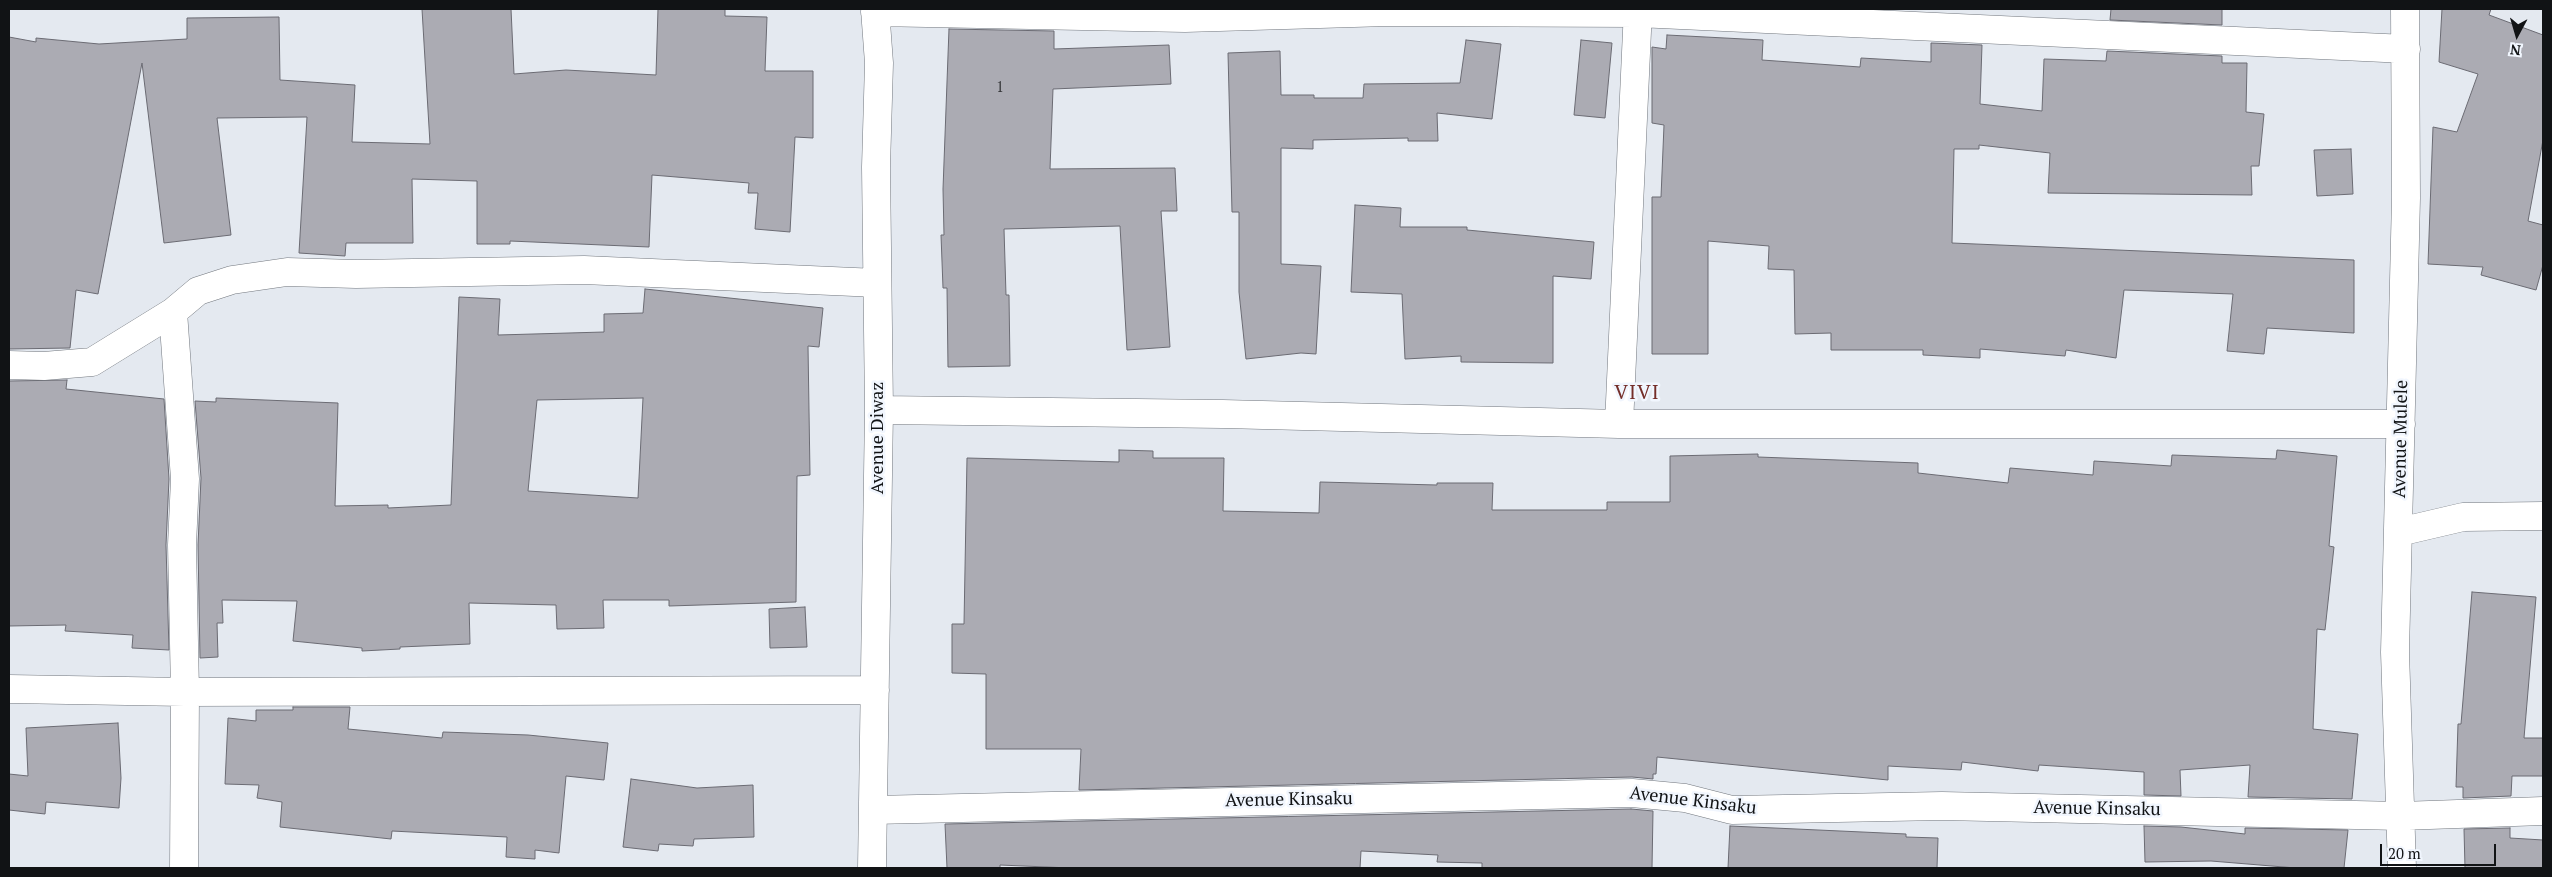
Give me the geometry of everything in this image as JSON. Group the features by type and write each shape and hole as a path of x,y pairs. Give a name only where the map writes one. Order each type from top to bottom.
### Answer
{"street":[{"name":"Avenue Mulele","path":"2402,868 2395,652 2406,198 2405,9"},
{"path":"875,10 1185,18 1387,12 1638,11 2406,49"},
{"name":"Avenue Diwaz","path":"872,868 879,410 876,167 879,63 875,10"},
{"path":"1619,424 1638,11"},
{"path":"9,365 44,366 92,362 173,312 198,291 232,280 287,272 356,274 584,270 877,283"},
{"path":"173,312 185,478 182,544 185,692 184,868"},
{"path":"879,410 1223,414 1619,424 2401,424"},
{"path":"2399,532 2463,517 2543,516"},
{"path":"9,690 185,692 875,690"},
{"name":"Avenue Kinsaku","path":"873,810 1632,793 1685,798 1732,810 1942,806 2401,816 2543,811"}],"building":[{"path":"422,9 511,9 514,74 566,70 656,75 658,9 725,9 725,16 767,17 765,71 813,71 813,138 795,137 790,232 755,229 758,193 748,193 749,183 652,175 649,247 510,241 510,244 477,244 477,181 412,179 413,243 346,243 345,256 299,253 307,117 217,118 231,235 164,243 142,63 98,294 76,290 70,348 9,349 9,37 36,42 36,38 99,44 187,39 187,18 279,17 280,80 355,85 352,142 430,144"},
{"path":"2111,9 2222,9 2222,25 2110,20"},
{"path":"2442,9 2491,9 2489,15 2543,35 2543,140 2528,221 2543,225 2543,265 2536,290 2481,275 2483,267 2428,264 2433,127 2457,132 2478,74 2439,62"},
{"path":"949,29 1054,31 1054,49 1169,45 1171,84 1053,89 1050,169 1175,168 1177,211 1161,211 1170,347 1127,350 1120,226 1004,229 1006,295 1009,295 1010,366 948,367 947,288 943,288 941,235 944,235 943,189"},
{"path":"1667,35 1763,40 1762,60 1860,67 1861,58 1931,62 1931,43 1982,45 1980,104 2042,111 2044,59 2106,61 2107,51 2222,56 2222,63 2247,63 2246,112 2264,114 2259,166 2251,166 2252,195 2048,193 2050,153 1979,145 1979,149 1954,149 1952,243 2354,260 2354,333 2267,328 2264,354 2227,351 2233,294 2124,290 2116,358 2066,350 2065,356 1980,349 1980,358 1923,355 1923,350 1831,350 1831,333 1795,334 1794,270 1768,269 1769,246 1708,241 1708,354 1652,354 1652,197 1661,197 1664,125 1652,123 1652,47 1666,49"},
{"path":"1466,40 1501,44 1492,119 1437,113 1438,141 1408,141 1408,138 1313,140 1313,149 1281,148 1281,264 1321,266 1316,354 1301,353 1246,359 1239,292 1239,212 1232,212 1228,53 1280,51 1281,95 1314,95 1314,98 1363,98 1364,84 1460,83"},
{"path":"1581,40 1612,43 1605,118 1574,115"},
{"path":"2351,149 2353,194 2317,196 2314,150"},
{"path":"1355,205 1401,208 1400,227 1467,227 1467,230 1594,242 1591,279 1553,276 1553,363 1461,362 1461,356 1405,359 1402,294 1351,292"},
{"path":"645,289 823,308 819,347 808,346 810,475 797,476 796,602 669,606 669,600 603,600 604,628 557,629 556,605 469,603 470,644 400,647 400,649 362,651 362,648 293,641 297,601 222,600 223,623 217,623 218,657 200,658 198,545 201,478 195,401 216,402 216,398 338,403 335,506 388,505 388,508 451,505 459,297 500,299 498,335 604,332 604,314 643,313","holes":["643,398 638,498 528,491 537,400"]},
{"path":"67,380 66,389 164,399 169,479 166,545 169,650 132,648 133,635 65,631 66,625 9,626 9,381"},
{"path":"1119,450 1153,451 1153,458 1224,458 1223,511 1319,513 1320,482 1437,485 1437,483 1493,483 1492,510 1607,510 1607,502 1670,502 1670,456 1758,454 1758,457 1918,463 1918,473 2008,483 2010,468 2093,475 2094,461 2171,466 2172,455 2276,459 2277,450 2337,456 2329,546 2334,547 2325,630 2317,629 2313,729 2358,734 2352,799 2248,797 2250,765 2180,770 2181,796 2144,795 2144,772 2039,765 2038,771 1962,762 1961,770 1888,766 1888,780 1657,757 1656,774 1653,774 1653,779 1632,777 1079,790 1081,749 986,749 986,674 952,673 952,624 964,624 967,458 1119,462"},
{"path":"2472,592 2536,597 2524,738 2543,738 2543,776 2512,776 2511,796 2463,798 2463,787 2456,787 2458,724 2461,724"},
{"path":"805,607 807,647 770,648 769,609"},
{"path":"293,707 350,707 348,729 442,738 443,732 528,735 608,743 604,780 566,776 559,853 535,850 535,859 506,857 507,837 392,831 391,839 280,827 282,802 257,798 259,785 225,784 228,718 256,721 256,710 293,710"},
{"path":"118,723 121,778 119,808 46,802 45,814 9,810 9,774 28,776 26,728"},
{"path":"631,779 697,788 753,785 754,837 694,839 693,846 659,844 658,851 623,847"},
{"path":"1631,809 1653,811 1652,868 1482,868 1482,863 1437,862 1438,855 1361,851 1360,868 1070,868 1000,865 1000,868 947,868 945,824"},
{"path":"1730,826 1906,834 1906,837 1938,838 1937,868 1728,868"},
{"path":"2144,826 2181,827 2245,834 2245,828 2348,830 2344,868 2296,868 2211,861 2145,862"},
{"path":"2510,828 2510,838 2543,840 2543,868 2465,868 2464,829"}],"district":[{"name":"VIVI","path":"1637,393"}]}
